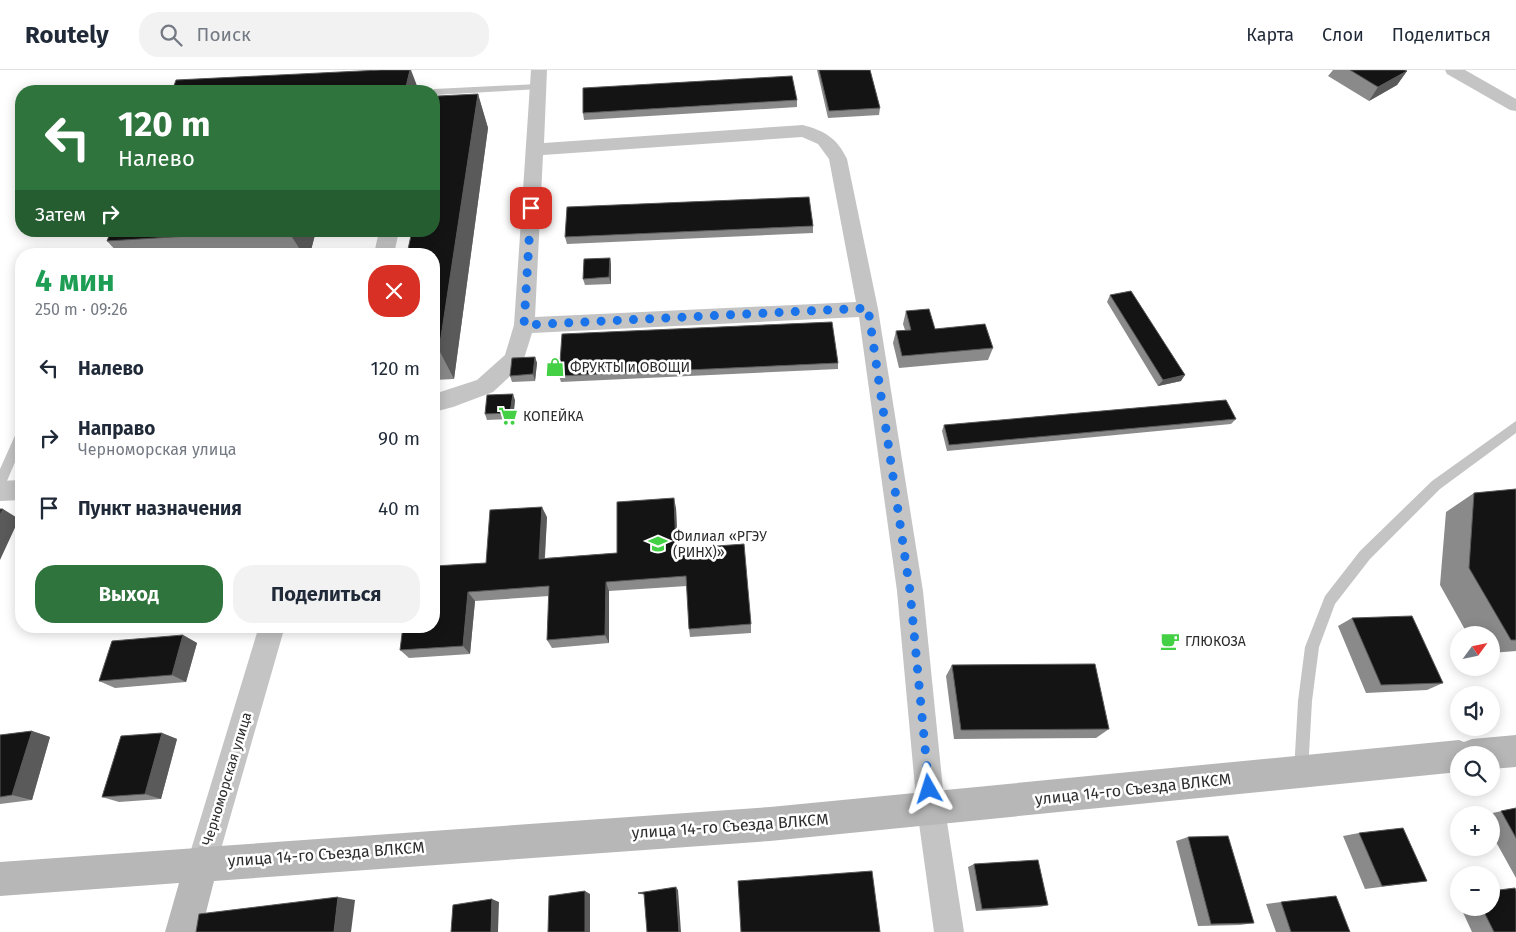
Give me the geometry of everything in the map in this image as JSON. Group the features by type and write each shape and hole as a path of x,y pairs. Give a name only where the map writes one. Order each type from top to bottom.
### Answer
{"street":[{"path":"1453,70 1516,106"},
{"path":"440,402 485,386 514,359 524,325 538,79"},
{"path":"534,150 803,131 819,136 832,146 838,159 868,308 910,591 931,809 949,932"},
{"path":"524,325 868,308"},
{"path":"0,491 15,490"},
{"name":"Черноморская улица","path":"183,932 270,633"},
{"path":"1500,752 1516,751"},
{"name":"улица 14-го Съезда ВЛКСМ","path":"0,879 202,863 770,824 1450,757"}],"lane":[{"path":"440,91 538,79"},
{"path":"1301,772 1305,701 1312,648 1330,600 1365,555 1436,485 1516,426"},
{"path":"0,484 15,448"}],"building":[{"path":"410,70 406,85 174,85 176,80"},
{"path":"819,70 870,70 880,108 829,111"},
{"path":"1350,70 1404,70 1407,71 1378,87"},
{"path":"792,76 797,100 583,113 583,88"},
{"path":"478,94 440,343 440,248 408,248 411,237 440,237 440,96"},
{"path":"809,197 813,226 565,237 567,207"},
{"path":"109,237 172,237 107,241"},
{"path":"610,258 609,277 583,279 584,259"},
{"path":"1131,291 1185,375 1163,380 1110,295"},
{"path":"929,309 935,329 985,324 993,348 902,356 896,331 911,330 906,311"},
{"path":"832,322 838,363 559,376 562,334"},
{"path":"535,357 533,374 510,376 512,358"},
{"path":"513,394 510,413 485,414 487,395"},
{"path":"1226,400 1236,419 949,445 944,425"},
{"path":"1516,489 1516,640 1511,640 1469,568 1474,493"},
{"path":"674,498 676,549 744,544 751,624 689,629 686,576 606,582 605,635 547,640 549,586 468,592 463,646 400,650 402,633 440,633 440,566 486,563 490,510 542,507 539,559 617,553 617,502"},
{"path":"1412,616 1443,683 1381,685 1352,618"},
{"path":"183,635 172,675 99,681 112,641"},
{"path":"1095,664 1109,729 961,730 952,665"},
{"path":"32,731 12,795 0,797 0,735"},
{"path":"162,733 145,794 102,797 121,736"},
{"path":"1516,808 1516,838 1501,811"},
{"path":"1403,828 1427,881 1382,886 1359,833"},
{"path":"1228,836 1254,923 1211,924 1188,837"},
{"path":"1038,860 1048,905 982,909 974,864"},
{"path":"872,871 880,932 741,932 738,881"},
{"path":"676,887 679,932 647,932 644,894 638,893"},
{"path":"1515,888 1516,932 1494,932 1486,916 1500,916 1500,890"},
{"path":"585,891 585,932 548,932 549,896"},
{"path":"1336,896 1350,932 1291,932 1281,902"},
{"path":"338,897 334,932 196,932 199,914"},
{"path":"492,899 491,932 451,932 453,905"}],"place":[{"name":"ФРУКТЫ и ОВОЩИ","path":"555,367"},
{"name":"КОПЕЙКА","path":"508,416"},
{"name":"Филиал «РГЭУ (РИНХ)»","path":"658,544"},
{"name":"ГЛЮКОЗА","path":"1170,641"}],"route":[{"path":"531,208 524,325 868,308 910,591 929,789"}]}
